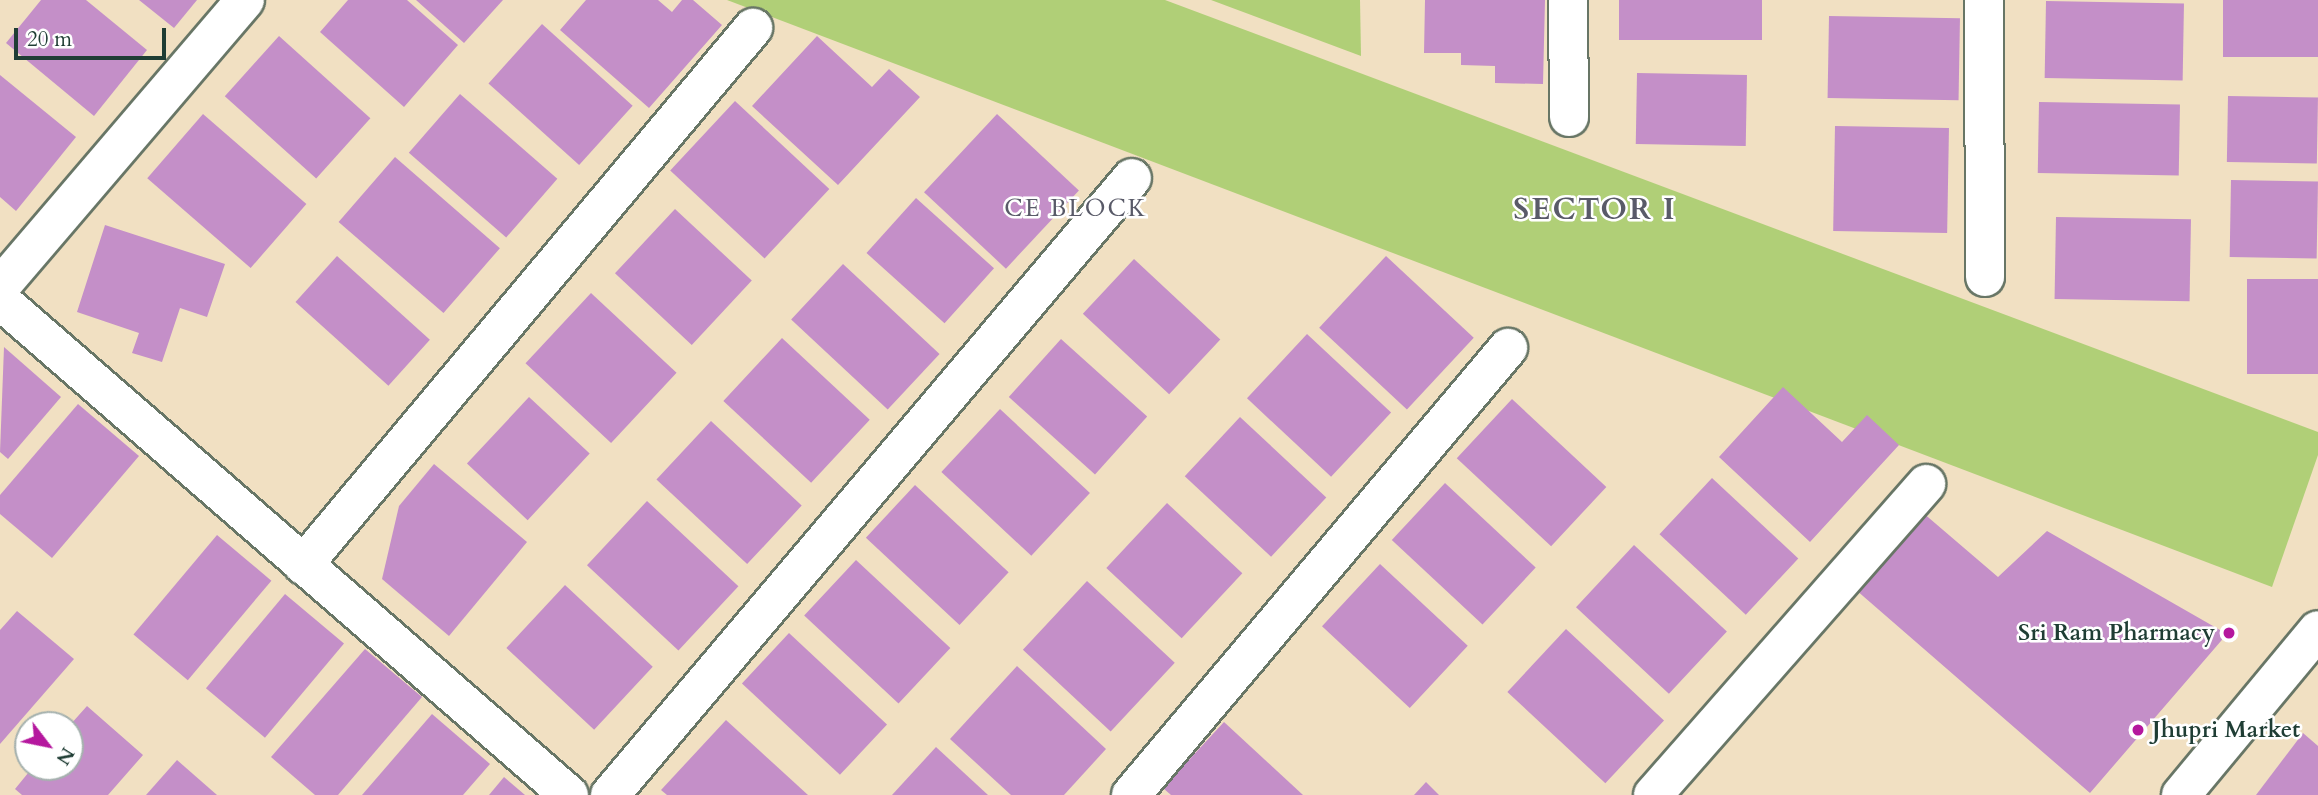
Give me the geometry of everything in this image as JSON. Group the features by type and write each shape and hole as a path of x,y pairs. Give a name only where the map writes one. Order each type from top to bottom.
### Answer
{"street":[{"path":"0,287 245,0"},
{"path":"1568,0 1569,117"},
{"path":"1984,0 1985,277"},
{"path":"303,565 753,28"},
{"path":"610,795 1132,178"},
{"path":"0,300 569,795"},
{"path":"1131,795 1508,348"},
{"path":"1653,795 1926,484"},
{"path":"2181,795 2318,630"}],"green space":[{"path":"727,0 1165,0 2318,432 2318,455 2272,587"},
{"path":"1211,0 1360,0 1361,56"}],"building":[{"path":"41,0 86,0 147,50 94,116 6,43"},
{"path":"139,0 197,0 174,28"},
{"path":"348,0 407,0 458,45 404,107 320,32"},
{"path":"416,0 503,0 464,43"},
{"path":"586,0 658,0 672,12 682,0 693,0 722,25 649,108 560,30"},
{"path":"1425,0 1545,0 1543,84 1495,83 1495,66 1461,65 1461,53 1424,53"},
{"path":"1619,0 1762,0 1762,40 1619,40"},
{"path":"2223,0 2318,0 2318,57 2223,57"},
{"path":"2046,1 2184,3 2183,80 2045,78"},
{"path":"1829,16 1960,18 1959,100 1828,98"},
{"path":"542,24 633,106 579,165 488,83"},
{"path":"279,36 370,118 316,178 225,96"},
{"path":"817,36 872,87 889,69 920,97 838,185 752,106"},
{"path":"1637,73 1747,75 1746,146 1636,144"},
{"path":"0,75 76,137 16,211 0,197"},
{"path":"460,94 557,179 506,237 409,153"},
{"path":"2228,96 2318,98 2317,164 2227,162"},
{"path":"735,101 829,189 765,258 670,170"},
{"path":"2039,102 2180,104 2179,175 2038,173"},
{"path":"203,114 306,204 251,268 147,178"},
{"path":"997,114 1079,190 1006,269 924,192"},
{"path":"1835,126 1949,128 1947,233 1833,231"},
{"path":"395,157 500,248 443,313 339,222"},
{"path":"2231,180 2318,182 2317,259 2230,257"},
{"path":"916,198 994,268 945,323 866,253"},
{"path":"675,209 752,281 692,345 615,273"},
{"path":"2056,217 2191,219 2190,301 2055,299"},
{"path":"105,225 225,264 207,317 180,308 162,362 132,353 139,333 77,312"},
{"path":"337,256 430,340 388,386 296,302"},
{"path":"1386,256 1474,338 1407,410 1319,328"},
{"path":"1134,259 1220,339 1169,394 1083,314"},
{"path":"843,264 940,354 888,410 791,320"},
{"path":"2247,279 2318,279 2318,374 2247,374"},
{"path":"591,293 677,373 611,443 526,363"},
{"path":"1307,334 1391,412 1331,477 1247,398"},
{"path":"782,338 870,420 811,483 723,401"},
{"path":"1061,339 1147,417 1095,475 1009,397"},
{"path":"4,347 61,397 8,459 0,452"},
{"path":"1783,387 1842,442 1867,415 1899,445 1810,542 1719,457"},
{"path":"529,397 590,454 528,520 467,464"},
{"path":"1512,399 1606,487 1551,546 1457,458"},
{"path":"78,404 139,456 52,558 0,514 0,495"},
{"path":"1000,409 1090,493 1031,556 941,472"},
{"path":"1240,417 1326,497 1271,557 1185,476"},
{"path":"711,421 802,506 747,564 656,480"},
{"path":"434,464 527,542 449,636 382,579 399,506"},
{"path":"1712,478 1798,558 1746,615 1659,534"},
{"path":"1445,483 1536,568 1482,625 1392,540"},
{"path":"915,485 1009,572 960,625 866,538"},
{"path":"647,501 738,586 678,651 587,565"},
{"path":"1167,503 1242,573 1182,638 1106,568"},
{"path":"1915,506 1998,577 2047,531 2227,634 2090,793 1848,583"},
{"path":"217,535 271,581 188,680 133,635"},
{"path":"1634,545 1727,632 1669,694 1576,607"},
{"path":"856,560 950,648 899,704 804,616"},
{"path":"1380,564 1468,646 1410,708 1322,626"},
{"path":"1087,581 1175,663 1111,732 1023,650"},
{"path":"565,585 653,667 594,730 506,648"},
{"path":"285,594 344,643 265,738 206,688"},
{"path":"17,611 74,659 29,711 14,711 14,728 0,744 0,630"},
{"path":"1566,629 1664,720 1605,783 1507,692"},
{"path":"789,633 887,724 840,775 742,683"},
{"path":"365,649 422,697 338,795 315,795 271,757"},
{"path":"1017,666 1106,749 1064,795 1011,795 950,739"},
{"path":"87,706 143,755 108,795 22,795 15,789 22,781 84,781 83,711"},
{"path":"432,714 490,764 463,795 362,795"},
{"path":"726,720 808,795 667,795 661,790"},
{"path":"1224,722 1303,795 1171,795 1163,788"},
{"path":"2303,733 2318,746 2318,795 2256,795"},
{"path":"936,747 988,795 892,795"},
{"path":"177,760 217,795 146,795"},
{"path":"504,777 525,795 489,795"},
{"path":"1426,782 1439,795 1414,795"}],"place":[{"name":"Sri Ram Pharmacy","path":"2229,633"},
{"name":"Jhupri Market","path":"2138,730"}],"district":[{"name":"CE BLOCK","path":"1076,209"},
{"name":"SECTOR I","path":"1595,210"}]}
